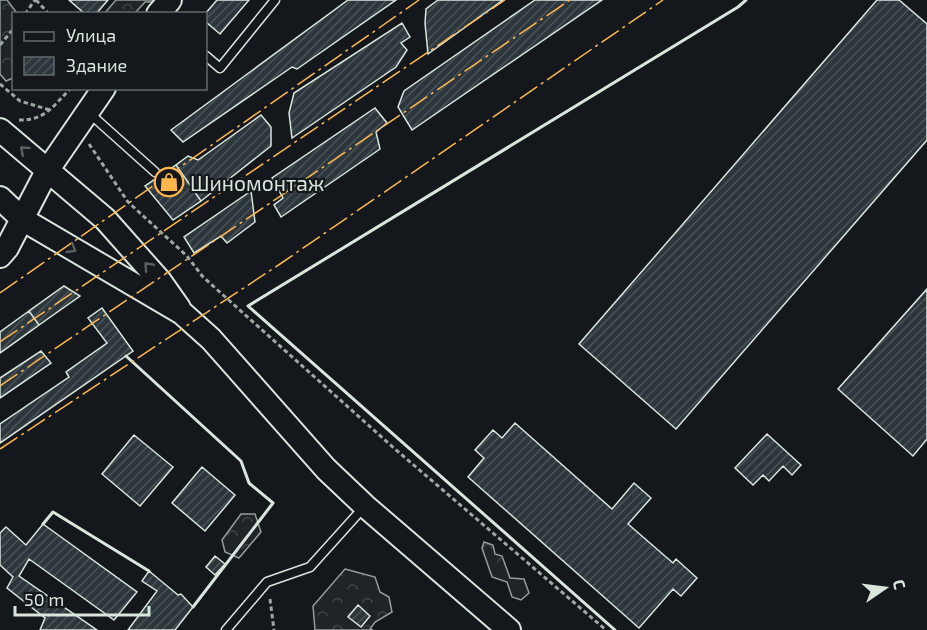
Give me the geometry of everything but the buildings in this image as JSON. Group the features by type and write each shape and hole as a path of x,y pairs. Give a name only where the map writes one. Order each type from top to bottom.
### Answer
{"main road":[{"path":"160,12 170,0"},
{"path":"0,256 7,248 47,171 103,90"},
{"path":"5,123 47,171 105,219 160,281 183,313 211,339 326,469 364,506 509,630"},
{"path":"0,198 22,219 183,313"}],"lane":[{"path":"207,57 220,68 275,0"},
{"path":"88,111 155,172"},
{"path":"226,630 267,582 310,567 364,506"}],"path":[{"path":"35,0 47,12"},
{"path":"0,45 12,30"},
{"path":"0,84 20,102 50,110"},
{"path":"5,123 19,120 32,121 50,110 69,90"},
{"path":"85,138 128,202 187,256 203,277 395,449 606,630"},
{"path":"267,582 274,630"}],"green space":[{"path":"0,0 7,0 16,12 12,12 12,78 6,81 0,74"},
{"path":"116,0 165,0 145,2 136,12 106,12"},
{"path":"241,514 255,514 261,532 239,558 225,552 222,540"},
{"path":"484,542 493,545 495,554 502,556 510,578 524,579 529,593 521,600 512,597 507,582 492,577 482,548"},
{"path":"345,569 375,577 380,592 389,597 392,612 375,622 370,629 373,630 315,630 313,606"}],"wall":[{"path":"615,630 248,306 746,0"},
{"path":"126,356 241,461 249,483 273,503 193,607"},
{"path":"43,524 53,512 149,571"}],"power":[{"path":"0,293 419,0"},
{"path":"0,342 505,0"},
{"path":"0,386 570,0"},
{"path":"0,449 280,264 663,0"}],"place":[{"name":"Шиномонтаж","path":"169,182"}]}
